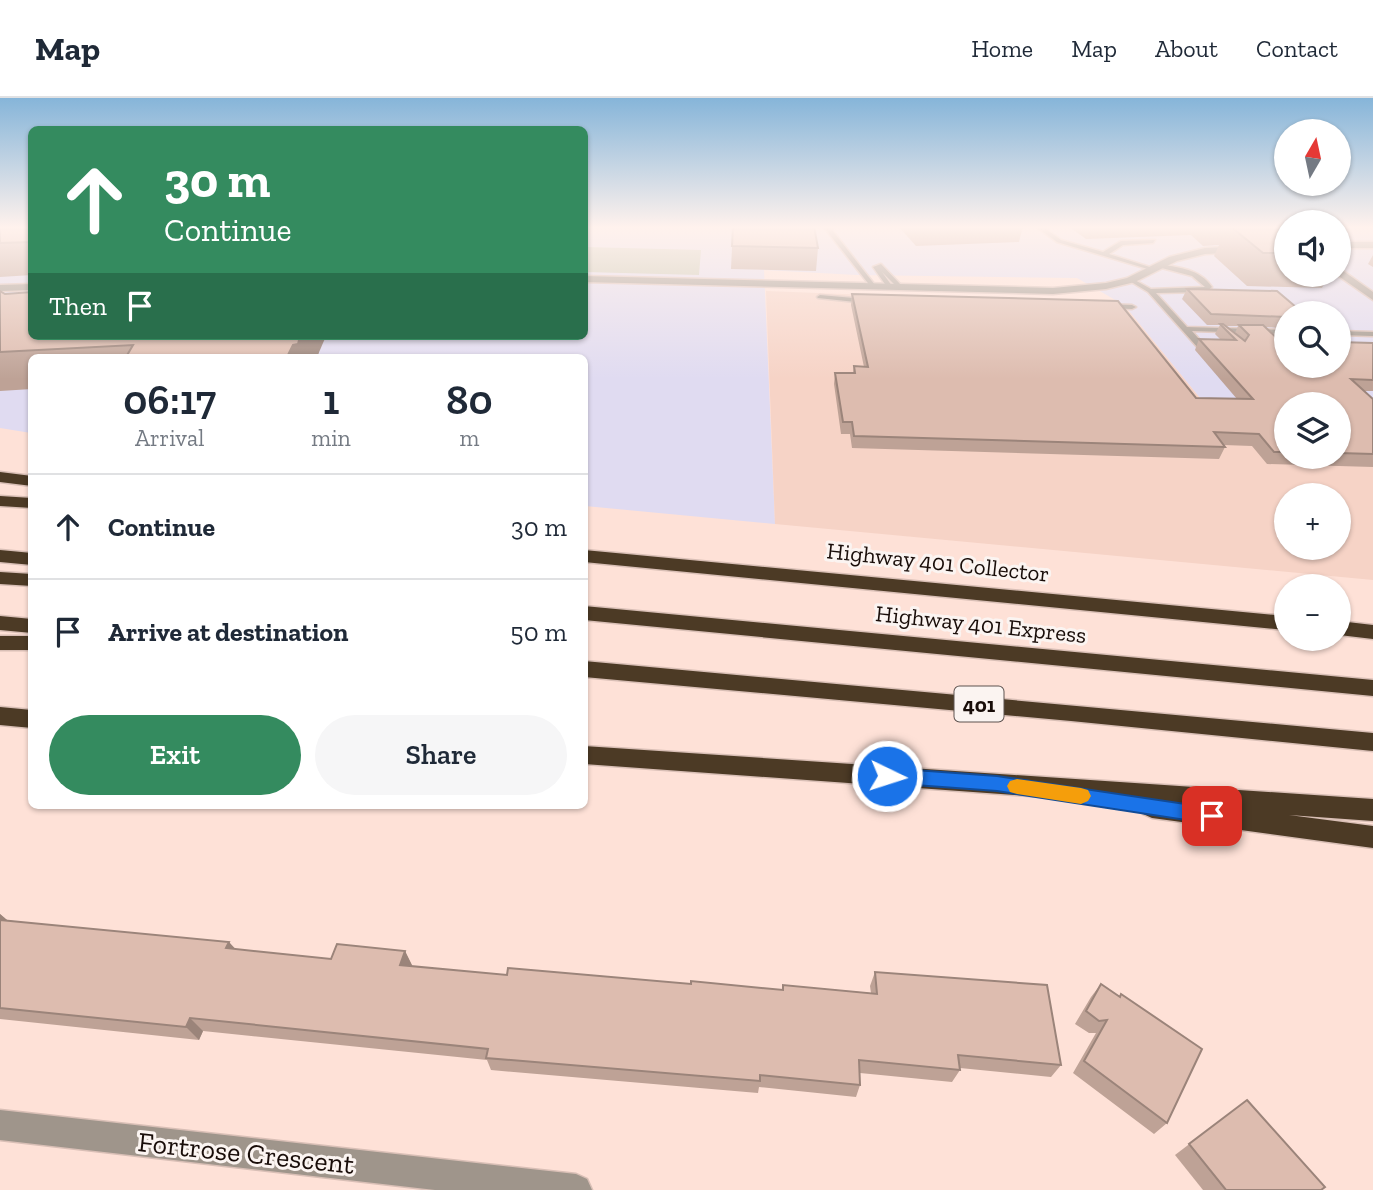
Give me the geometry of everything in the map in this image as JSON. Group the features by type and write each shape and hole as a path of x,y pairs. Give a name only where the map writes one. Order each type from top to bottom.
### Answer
{"highway":[{"path":"0,477 28,480"},
{"path":"0,500 28,503"},
{"path":"588,549 812,577"},
{"path":"0,556 28,559"},
{"name":"Highway 401 Collector","path":"588,556 1181,614 1274,620"},
{"path":"0,578 28,580"},
{"name":"Highway 401 Express","path":"589,613 1373,688"},
{"path":"1351,621 1373,622"},
{"path":"0,623 28,626"},
{"path":"1351,629 1373,632"},
{"path":"0,643 28,643"},
{"name":"401","path":"588,669 1373,742"},
{"path":"0,718 28,720"},
{"path":"588,755 1373,810"},
{"path":"997,783 1373,837"}],"street":[{"path":"588,279 894,286 925,291 1106,286 1136,277"},
{"path":"1351,280 1373,297"},
{"path":"0,288 28,287"},
{"name":"Fortrose Crescent","path":"0,1125 576,1190"}],"lane":[{"path":"866,277 873,286"},
{"path":"1150,291 1200,292 1209,287 1205,279 1200,277"},
{"path":"1130,280 1150,291 1202,347"},
{"path":"1020,290 1028,300"},
{"path":"820,297 877,301"},
{"path":"1104,306 1132,307"},
{"path":"1185,329 1274,332"},
{"path":"1222,330 1230,339"},
{"path":"1261,331 1271,340"},
{"path":"1351,335 1373,334"}],"shaded area":[{"path":"0,277 28,277 28,340 588,340 588,277 764,277 775,524 588,506 588,354 28,354 28,433 0,428"},
{"path":"1001,277 1274,277 1274,287 1351,287 1351,277 1373,277 1373,580 1351,559 1351,483 1274,483 1274,488 1124,305 1077,278"},
{"path":"766,291 1124,305 1203,402 1274,449 1274,469 1351,469 1351,440 1373,408 1373,580 1351,578 1351,574 1309,574 775,524"}],"building":[{"path":"1187,289 1277,291 1289,301 1274,301 1274,317 1211,314"},
{"path":"0,291 5,294 28,292 28,340 299,340 288,354 128,354 133,345 0,352"},
{"path":"852,294 1118,301 1196,398 1253,399 1199,339 1236,340 1220,324 1245,341 1249,335 1239,325 1263,325 1274,335 1274,378 1351,378 1351,342 1373,343 1373,380 1351,379 1373,399 1373,454 1351,453 1351,392 1274,392 1274,452 1259,434 1214,432 1225,447 854,436 852,422 843,422 835,373 855,373 854,366 868,367"},
{"path":"0,920 229,942 226,948 331,959 337,944 405,951 400,965 507,975 508,968 691,984 691,981 783,990 783,985 877,994 875,972 1047,985 1061,1065 958,1055 960,1070 859,1060 860,1085 760,1075 760,1081 486,1058 488,1049 190,1018 186,1027 0,1008"},
{"path":"1101,984 1120,997 1121,994 1202,1049 1167,1123 1084,1061 1107,1020 1099,1021 1086,1011"},
{"path":"1247,1100 1325,1187 1321,1190 1226,1190 1189,1144"}],"slow traffic":[{"path":"1017,786 1081,796"}],"route":[{"path":"887,776 997,783 1212,816"}]}
